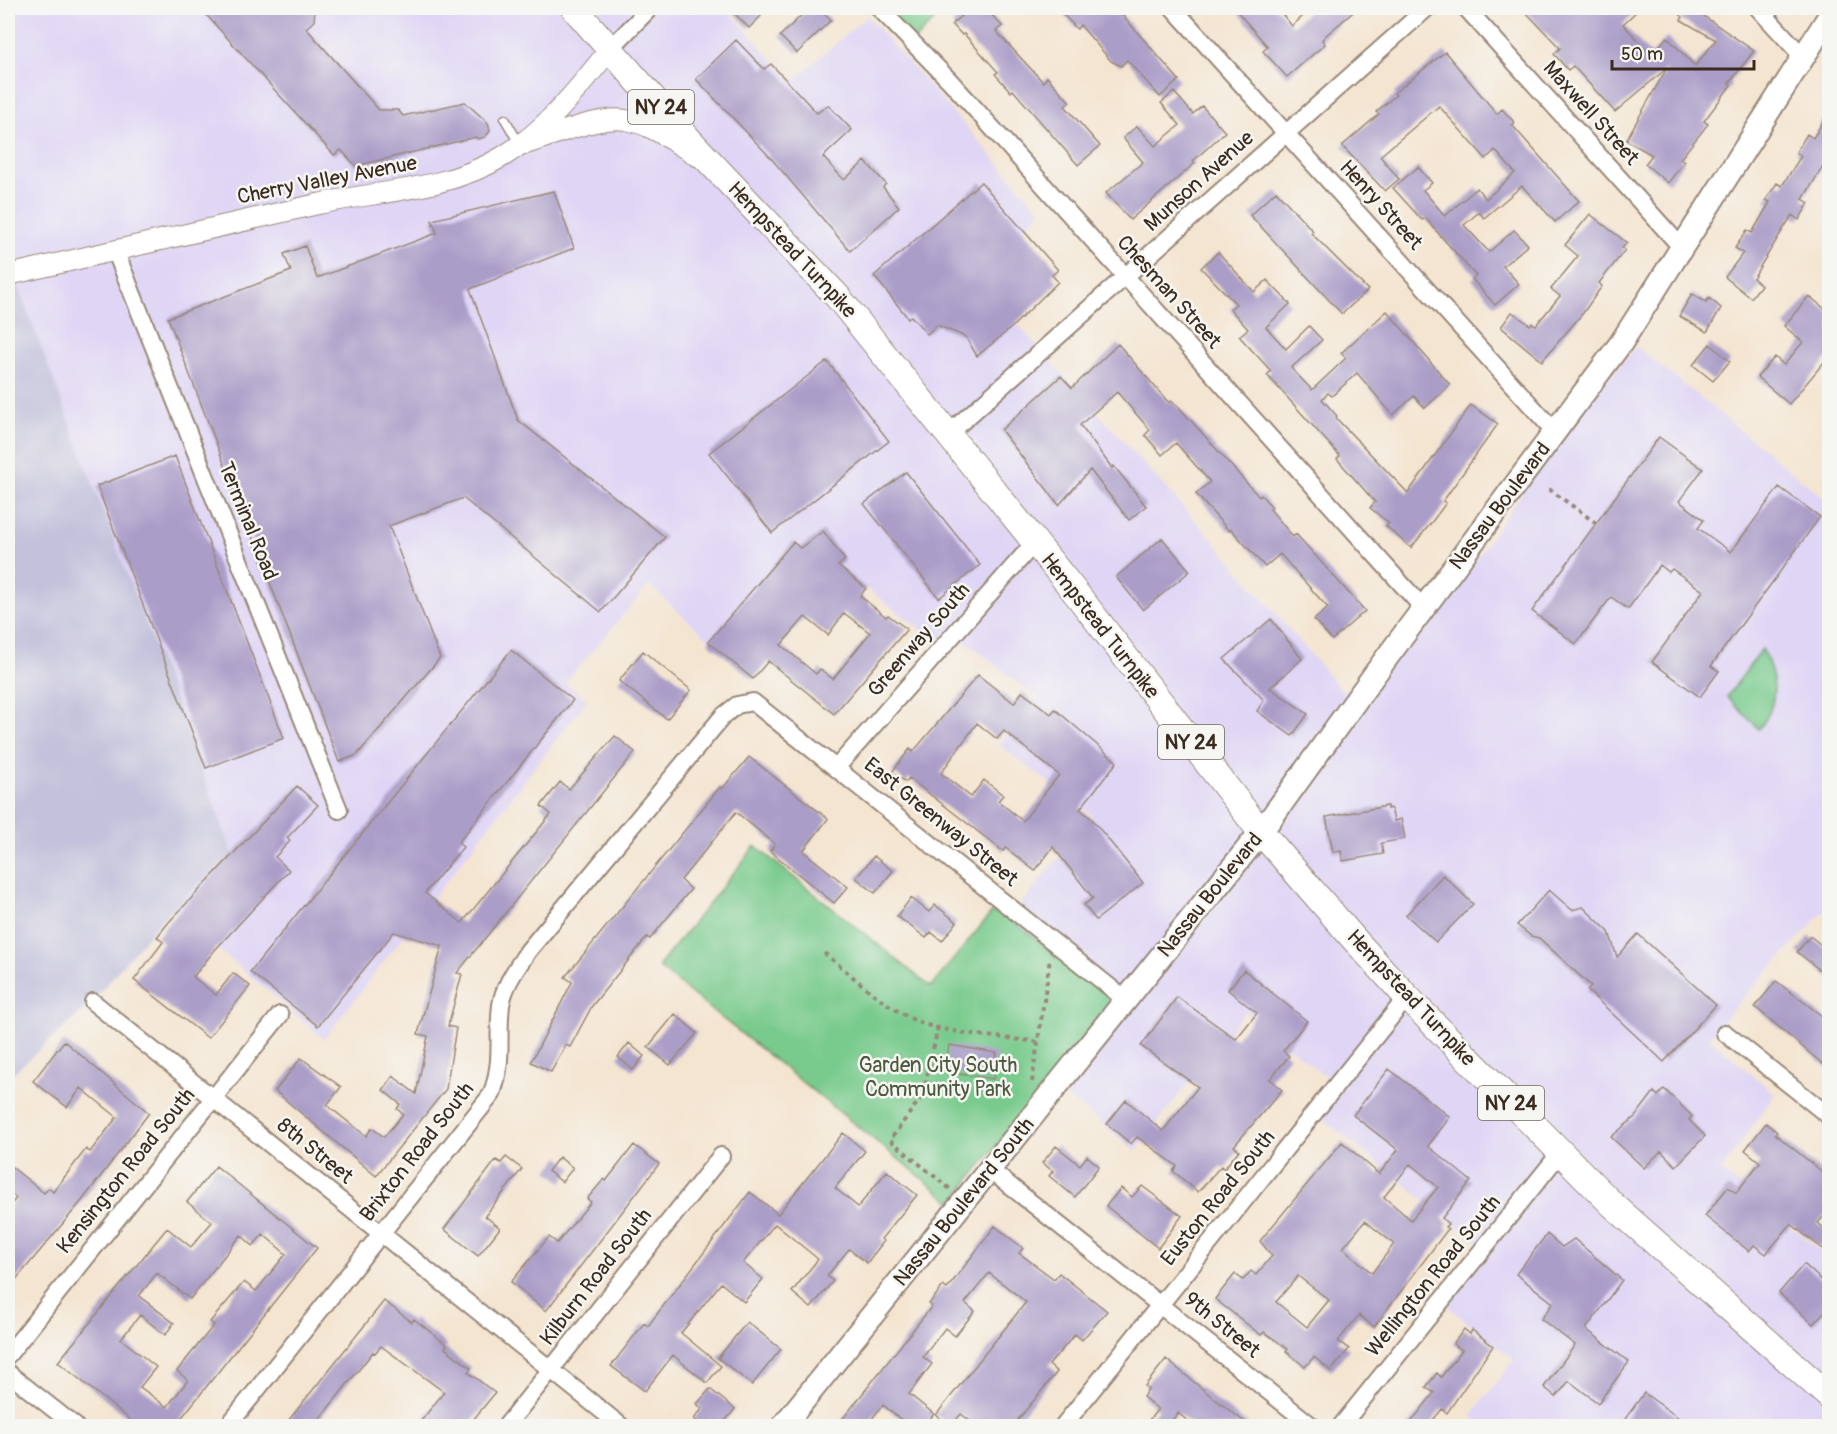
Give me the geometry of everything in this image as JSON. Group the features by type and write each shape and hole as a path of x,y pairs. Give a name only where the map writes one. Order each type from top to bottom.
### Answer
{"main road":[{"name":"Hempstead Turnpike","path":"574,8 713,165 837,296 1035,542 1261,832 1407,997 1635,1226 1830,1397"},
{"name":"Nassau Boulevard","path":"1145,977 1261,832 1621,343 1830,15"},
{"name":"Nassau Boulevard South","path":"783,1426 1145,977"}],"street":[{"path":"611,48 650,8"},
{"name":"Chesman Street","path":"879,8 950,81 1424,609"},
{"name":"Henry Street","path":"1173,8 1555,432"},
{"name":"Munson Avenue","path":"947,435 1427,8"},
{"name":"Maxwell Street","path":"1466,8 1682,248"},
{"path":"1758,8 1803,57"},
{"name":"Cherry Valley Avenue","path":"8,275 321,203 448,180 480,168 520,145 565,104 611,48"},
{"path":"520,145 602,122 623,119 652,129 713,165"},
{"name":"Terminal Road","path":"115,250 339,810"},
{"name":"Greenway South","path":"837,767 1035,542"},
{"name":"East Greenway Street","path":"723,716 737,705 753,702 1126,1000"},
{"name":"Brixton Road South","path":"228,1426 492,1094 500,1069 501,1005 509,980 528,951 723,716"},
{"name":"Euston Road South","path":"1063,1426 1407,997"},
{"name":"8th Street","path":"93,1002 621,1426"},
{"name":"Kensington Road South","path":"8,1355 280,1015"},
{"path":"1725,1033 1830,1117"},
{"name":"Wellington Road South","path":"1341,1426 1560,1153"},
{"name":"Kilburn Road South","path":"506,1426 721,1156"},
{"name":"9th Street","path":"990,1170 1312,1426"},
{"path":"8,1373 75,1426"}],"lane":[{"path":"504,119 520,145"}],"path":[{"path":"1549,489 1596,524"},
{"path":"1026,1125 1052,940"},
{"path":"824,953 891,1006 914,1020 938,1027 1038,1042"},
{"path":"938,1027 923,1095 890,1140 965,1201"}],"shaded area":[{"path":"8,8 726,8 792,82 867,16 1041,211 974,276 1218,546 1343,692 1437,615 1573,420 1636,346 1829,502 1829,906 1732,1010 1709,1038 1775,1094 1721,1171 1829,1258 1829,1426 1485,1426 1471,1416 1514,1360 1442,1302 1485,1249 1316,1113 1337,1086 1245,1011 1136,1150 1048,1082 1010,917 1093,816 999,745 1039,699 969,644 932,638 843,570 753,679 649,585 565,683 587,700 324,1039 171,909 233,854 12,270 8,271"},
{"path":"12,270 233,854 171,909 88,1006 8,1078 8,271"}],"green space":[{"path":"884,8 946,8 915,40"},
{"path":"1762,649 1771,670 1774,689 1770,709 1759,729 1727,697"},
{"name":"Garden City South Community Park","path":"755,846 931,987 996,907 1113,1000 952,1202 658,967"}],"building":[{"path":"200,8 315,8 314,21 306,28 379,110 398,110 403,116 465,102 488,123 490,131 485,137 478,139 476,137 356,166 341,150 334,155"},
{"path":"729,8 752,8 761,16 749,28"},
{"path":"809,8 819,8 831,20 797,53 780,36"},
{"path":"970,8 985,8 1002,26 996,31 1043,82 1047,77 1070,102 1065,106 1100,146 1078,165 1013,90 1011,92 995,74 998,72 952,24"},
{"path":"1057,8 1116,8 1179,80 1160,97 1127,60 1121,66 1111,61 1080,25 1077,29"},
{"path":"1234,8 1277,8 1292,26 1312,8 1358,8 1325,36 1322,40 1325,44 1287,77 1263,51 1268,47"},
{"path":"1522,8 1640,8 1623,24 1651,55 1667,37 1695,66 1716,40 1681,20 1683,17 1673,8 1692,8 1754,51 1704,121 1708,124 1680,159 1684,162 1668,183 1645,164 1652,155 1626,140 1667,68 1615,112 1573,66 1568,70 1554,54 1560,48"},
{"path":"736,40 764,69 771,64 817,113 828,105 852,130 823,157 844,180 865,161 886,184 883,187 899,207 850,251 770,157 696,79"},
{"path":"1445,52 1497,114 1502,109 1515,123 1512,125 1579,201 1555,222 1522,186 1484,218 1479,212 1464,225 1489,252 1514,230 1528,245 1503,266 1519,284 1495,305 1472,279 1476,276 1425,218 1422,220 1393,188 1418,167 1432,183 1423,190 1445,216 1477,188 1486,199 1515,173 1495,150 1486,159 1439,106 1380,156 1399,179 1385,191 1342,146 1379,114 1376,112 1396,95 1394,93"},
{"path":"1174,92 1193,114 1202,106 1225,132 1193,161 1195,163 1130,220 1106,193 1143,162 1123,138 1137,126 1155,146 1180,125 1161,103"},
{"path":"1830,110 1830,173 1822,168 1803,199 1809,203 1799,220 1792,215 1753,278 1761,285 1751,298 1725,277 1743,253 1735,248 1747,230 1752,233 1770,202 1766,200 1777,183 1782,186 1801,156 1796,152 1807,134 1813,138"},
{"path":"981,182 1058,270 1052,275 1058,282 1011,328 977,356 966,337 937,325 927,334 911,316 908,318 874,276"},
{"path":"554,191 574,248 470,289 518,420 665,537 601,612 463,498 389,526 440,658 357,755 339,762 168,318 291,271 284,254 305,246 317,278 437,233 432,220"},
{"path":"1276,191 1313,231 1311,233 1368,290 1342,314 1250,215"},
{"path":"1590,214 1627,243 1622,248 1625,250 1599,283 1602,286 1583,313 1542,361 1501,327 1512,312 1530,325 1532,323 1536,325 1560,296 1551,289 1578,256 1565,245"},
{"path":"1218,252 1254,292 1267,280 1290,304 1266,327 1286,349 1309,326 1322,340 1291,368 1312,390 1346,358 1341,353 1387,311 1450,385 1425,408 1414,396 1393,415 1357,373 1332,396 1328,393 1322,399 1337,416 1336,418 1408,493 1471,405 1498,424 1443,501 1446,503 1411,548 1386,526 1389,523 1370,508 1375,502 1337,459 1340,456 1267,375 1271,371 1239,336 1248,329 1230,309 1236,304 1201,268"},
{"path":"1692,294 1706,302 1709,298 1721,308 1707,332 1679,316"},
{"path":"1809,296 1830,313 1830,355 1789,404 1757,377 1775,357 1784,365 1803,342 1784,326"},
{"path":"1118,344 1169,403 1171,401 1178,406 1259,497 1261,495 1272,507 1270,509 1293,537 1296,534 1365,611 1332,640 1314,620 1328,608 1280,554 1265,567 1231,529 1229,531 1196,494 1210,482 1176,443 1162,455 1145,435 1150,430 1117,392 1080,425 1112,468 1114,466 1146,506 1129,520 1090,470 1059,505 1001,430 1061,376 1072,388"},
{"path":"1710,344 1730,361 1713,381 1693,365"},
{"path":"827,361 889,441 772,533 709,453"},
{"path":"1659,437 1703,469 1679,501 1704,520 1698,528 1731,552 1779,487 1820,517 1711,666 1719,671 1700,697 1652,662 1703,591 1672,569 1669,572 1660,565 1628,609 1611,597 1576,644 1532,611"},
{"path":"175,456 284,738 206,768 97,486"},
{"path":"906,472 980,565 939,598 864,504"},
{"path":"823,531 845,560 838,566 866,588 860,596 886,617 888,615 907,629 834,714 768,661 753,679 708,642 793,542 800,548","holes":["844,613 870,633 833,679 820,669 816,674 781,645 805,617 828,635"]},
{"path":"1162,538 1190,571 1143,610 1116,577"},
{"path":"1271,619 1302,659 1270,688 1308,714 1292,736 1257,711 1264,700 1224,659"},
{"path":"511,650 573,700 458,843 463,847 425,893 462,923 551,814 541,806 560,782 569,789 615,736 635,752 457,973 462,974 448,1026 456,1028 446,1089 376,1176 275,1091 301,1058 341,1087 327,1105 366,1136 372,1128 384,1137 403,1114 397,1109 400,1104 383,1090 393,1076 416,1094 428,1036 418,1034 442,946 394,932 318,1026 250,972"},
{"path":"643,651 691,690 667,719 619,681"},
{"path":"978,675 1014,703 1022,692 1051,714 1055,709 1117,762 1080,809 1091,818 1143,883 1096,920 1084,905 1093,898 1053,847 1035,871 1006,848 1003,851 909,778 906,782 892,772 910,749 913,752","holes":["977,723 997,739 1004,731 1059,775 1023,821 998,801 1003,795 984,780 971,797 941,773"]},
{"path":"749,757 828,819 803,851 848,887 834,903 770,851 775,844 736,812 681,880 691,889 650,939 647,937 592,1006 570,1047 566,1045 551,1072 531,1062 572,982 565,977 720,787 722,789"},
{"path":"297,786 318,805 287,838 290,841 275,857 289,870 193,977 216,995 233,973 250,986 208,1038 134,980 163,942 157,937 169,922"},
{"path":"1387,806 1387,809 1391,808 1394,821 1401,819 1405,839 1381,843 1383,854 1343,861 1341,851 1333,852 1326,817"},
{"path":"874,856 893,871 875,893 856,878"},
{"path":"1443,875 1473,904 1436,942 1406,915"},
{"path":"1549,890 1572,910 1583,907 1609,932 1617,957 1638,934 1716,1005 1664,1062 1587,990 1591,986 1539,938 1531,936 1517,925"},
{"path":"911,898 929,912 935,905 957,922 942,941 931,932 926,938 897,916"},
{"path":"1810,936 1830,952 1830,978 1797,952"},
{"path":"1244,970 1307,1021 1283,1051 1289,1056 1270,1079 1282,1090 1234,1146 1239,1150 1224,1169 1221,1166 1198,1192 1173,1171 1177,1166 1137,1137 1131,1144 1107,1124 1126,1100 1163,1131 1198,1087 1141,1046 1177,997 1236,1039 1257,1013 1228,990"},
{"path":"1776,981 1830,1022 1830,1070 1755,1007"},
{"path":"675,1014 697,1033 670,1065 648,1047"},
{"path":"64,1041 149,1113 81,1202 8,1289 8,1209 16,1198 8,1191 8,1164 44,1193 49,1188 53,1192 86,1149 90,1152 117,1117 81,1088 67,1107 33,1081"},
{"path":"629,1043 644,1056 633,1070 618,1057"},
{"path":"949,1045 997,1053 993,1079 945,1072"},
{"path":"1389,1069 1450,1117 1428,1146 1471,1181 1442,1218 1448,1224 1445,1227 1448,1229 1374,1327 1359,1315 1338,1341 1349,1349 1331,1371 1314,1357 1305,1367 1286,1351 1288,1349 1264,1332 1261,1335 1215,1299 1235,1274 1243,1280 1251,1271 1256,1275 1272,1256 1260,1241 1342,1142 1379,1174 1398,1150 1353,1115","holes":["1410,1164 1438,1187 1411,1220 1384,1197","1365,1221 1394,1244 1372,1273 1343,1248","1298,1276 1329,1300 1307,1327 1276,1302"]},
{"path":"1664,1089 1692,1116 1689,1120 1705,1136 1676,1166 1661,1151 1644,1168 1611,1137 1635,1117 1654,1092 1658,1096"},
{"path":"1766,1123 1777,1132 1775,1134 1830,1178 1830,1209 1818,1223 1830,1233 1830,1240 1823,1249 1791,1224 1766,1254 1754,1245 1749,1251 1705,1216 1728,1187 1736,1193 1760,1162 1745,1150"},
{"path":"843,1133 865,1151 835,1188 858,1207 887,1171 917,1195 881,1239 884,1241 867,1263 849,1249 827,1276 833,1281 811,1308 792,1292 818,1259 775,1224 743,1263 763,1279 744,1302 721,1283 681,1333 721,1366 707,1383 673,1355 645,1391 611,1366 644,1323 648,1326 750,1192 778,1214"},
{"path":"634,1145 659,1164 546,1311 511,1282 549,1237 557,1243 591,1202 587,1199 604,1179 606,1181"},
{"path":"1056,1146 1080,1165 1087,1156 1099,1166 1075,1197 1049,1176 1053,1171 1042,1163"},
{"path":"506,1157 522,1169 485,1216 500,1228 478,1256 444,1229 496,1160 501,1163"},
{"path":"559,1157 573,1168 562,1182 548,1171"},
{"path":"216,1166 317,1248 175,1426 138,1426 58,1362 167,1228 191,1247 212,1222 187,1202","holes":["263,1234 286,1254 256,1291 244,1282 210,1322 214,1325 177,1371 188,1380 167,1407 140,1387 156,1367 121,1339 140,1315 165,1335 174,1323 139,1296 157,1273 190,1299 241,1235 253,1246"]},
{"path":"1142,1186 1182,1216 1158,1248 1106,1206 1121,1188 1132,1197"},
{"path":"995,1226 1023,1248 1019,1253 1054,1279 1059,1273 1107,1311 1082,1340 1075,1334 1049,1365 1057,1372 1013,1426 977,1426 961,1414 951,1426 936,1415 1026,1302 989,1273 965,1303 975,1311 955,1336 945,1328 923,1357 932,1364 909,1394 934,1414 924,1426 909,1426 883,1405 866,1426 837,1426 932,1306 929,1304 943,1286 947,1289"},
{"path":"1547,1234 1562,1247 1574,1239 1622,1280 1586,1329 1629,1362 1598,1403 1569,1381 1556,1397 1544,1387 1575,1345 1541,1319 1553,1303 1516,1274"},
{"path":"1804,1264 1830,1288 1830,1306 1813,1324 1779,1293"},
{"path":"384,1301 412,1322 414,1319 447,1345 445,1348 471,1368 468,1372 495,1393 468,1426 417,1426 444,1392 381,1346 375,1353 373,1352 314,1426 284,1426"},
{"path":"747,1322 781,1349 752,1385 718,1358"},
{"path":"1464,1329 1470,1334 1472,1330 1493,1346 1447,1413 1442,1409 1428,1426 1408,1426 1434,1393 1426,1387 1437,1373 1441,1377 1462,1350 1453,1344"},
{"path":"1166,1359 1250,1426 1194,1426 1178,1413 1167,1426 1144,1426 1158,1409 1143,1397 1148,1389 1145,1386"},
{"path":"710,1389 735,1409 721,1426 703,1426 694,1419 702,1409 697,1404"},
{"path":"1644,1393 1690,1426 1620,1426"}]}
